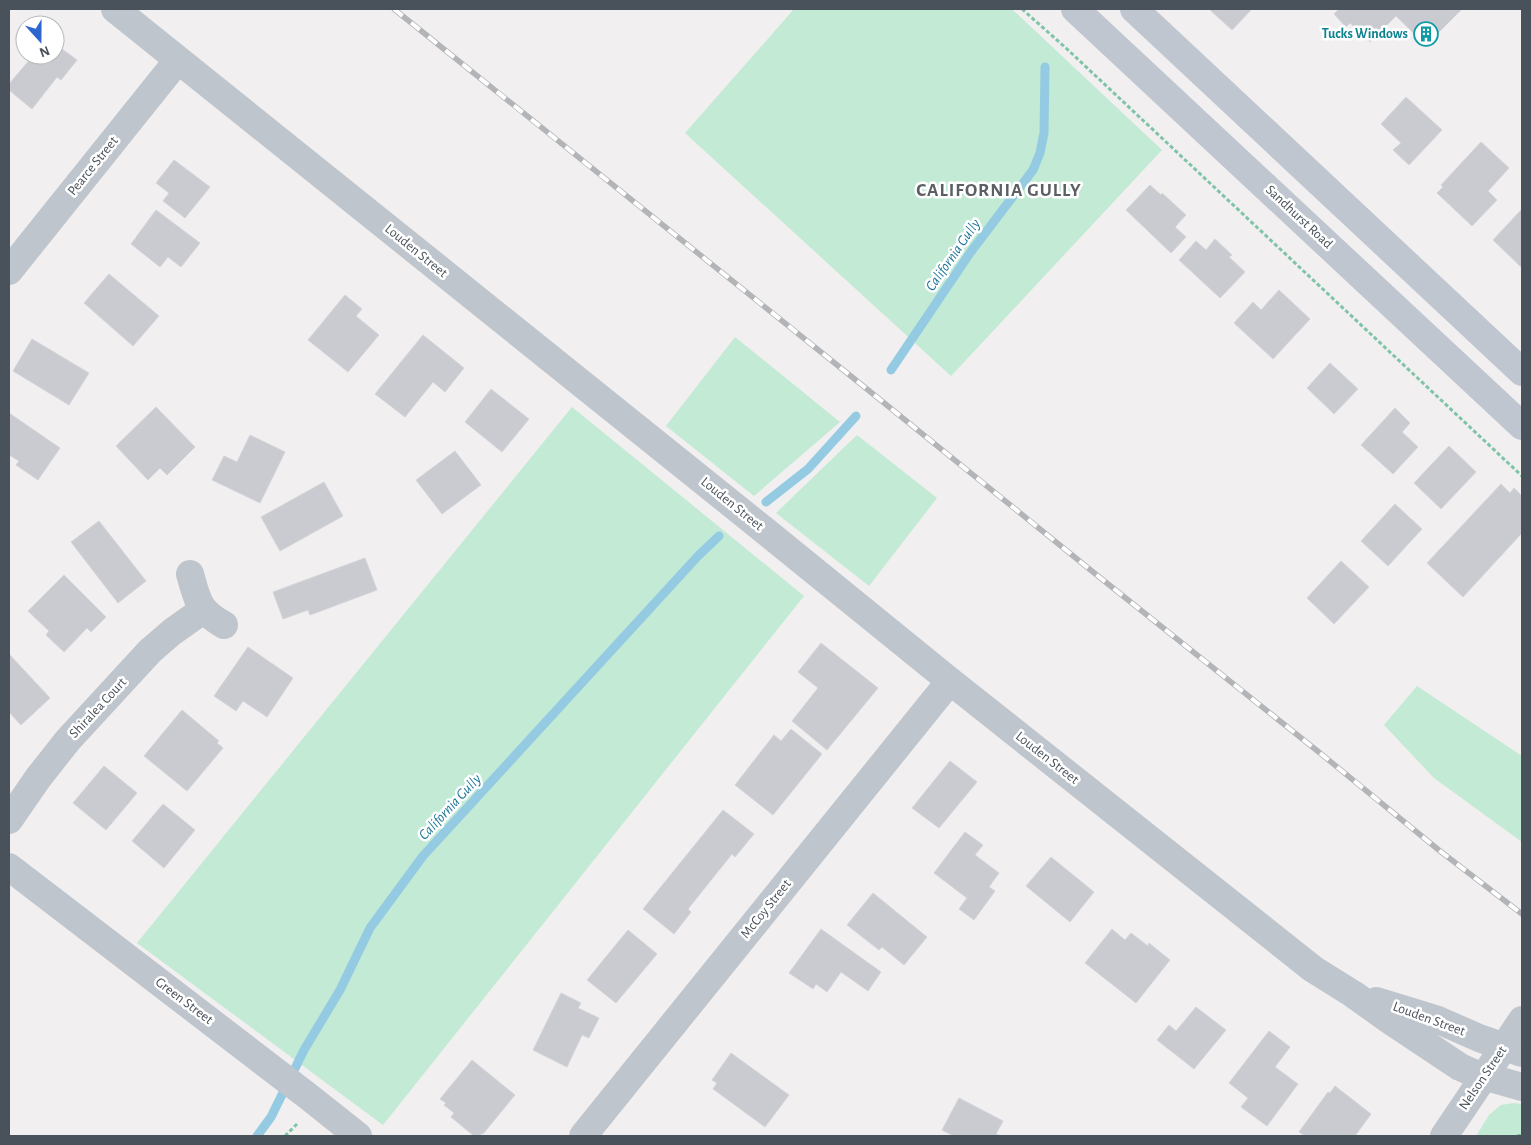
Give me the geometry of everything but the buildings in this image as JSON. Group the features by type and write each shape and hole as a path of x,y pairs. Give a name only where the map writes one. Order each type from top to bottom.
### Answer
{"main road":[{"path":"1134,9 1522,372"},
{"name":"Sandhurst Road","path":"1091,14 1522,426"}],"street":[{"name":"Louden Street","path":"115,9 764,530 950,682 1313,969 1468,1071 1522,1087"},
{"name":"Pearce Street","path":"9,271 178,60"},
{"name":"Shiralea Court","path":"9,820 38,778 68,740 150,651 172,632 213,618 197,597 190,574"},
{"name":"McCoy Street","path":"583,1136 950,682"},
{"name":"Green Street","path":"9,867 358,1136"},
{"name":"Louden Street","path":"1353,994 1438,1020 1478,1038 1514,1050"},
{"name":"Nelson Street","path":"1444,1136 1484,1076 1514,1050 1522,1020"}],"path":[{"path":"1022,9 1096,76 1522,476"},
{"path":"1517,1136 1522,1135"}],"green space":[{"path":"794,9 1012,9 1162,150 951,376 685,133"},
{"path":"735,337 840,422 754,496 666,426"},
{"path":"572,407 804,596 383,1125 137,943"},
{"path":"857,435 937,498 869,586 776,513"},
{"path":"1417,686 1522,756 1522,842 1434,778 1384,725"},
{"path":"1522,1104 1522,1136 1476,1136 1489,1115 1501,1105"}],"waterway":[{"name":"California Gully","path":"891,370 970,253 1033,170 1040,153 1044,133 1045,67"},
{"name":"California Gully","path":"766,502 808,469 856,416"},
{"name":"California Gully","path":"257,1136 271,1117 304,1050 340,990 370,928 423,856 698,556 719,536"}],"railway":[{"path":"394,9 1440,851 1522,914"}],"place":[{"name":"Tucks Windows","path":"1426,34"}],"district":[{"name":"CALIFORNIA GULLY","path":"999,190"}]}
